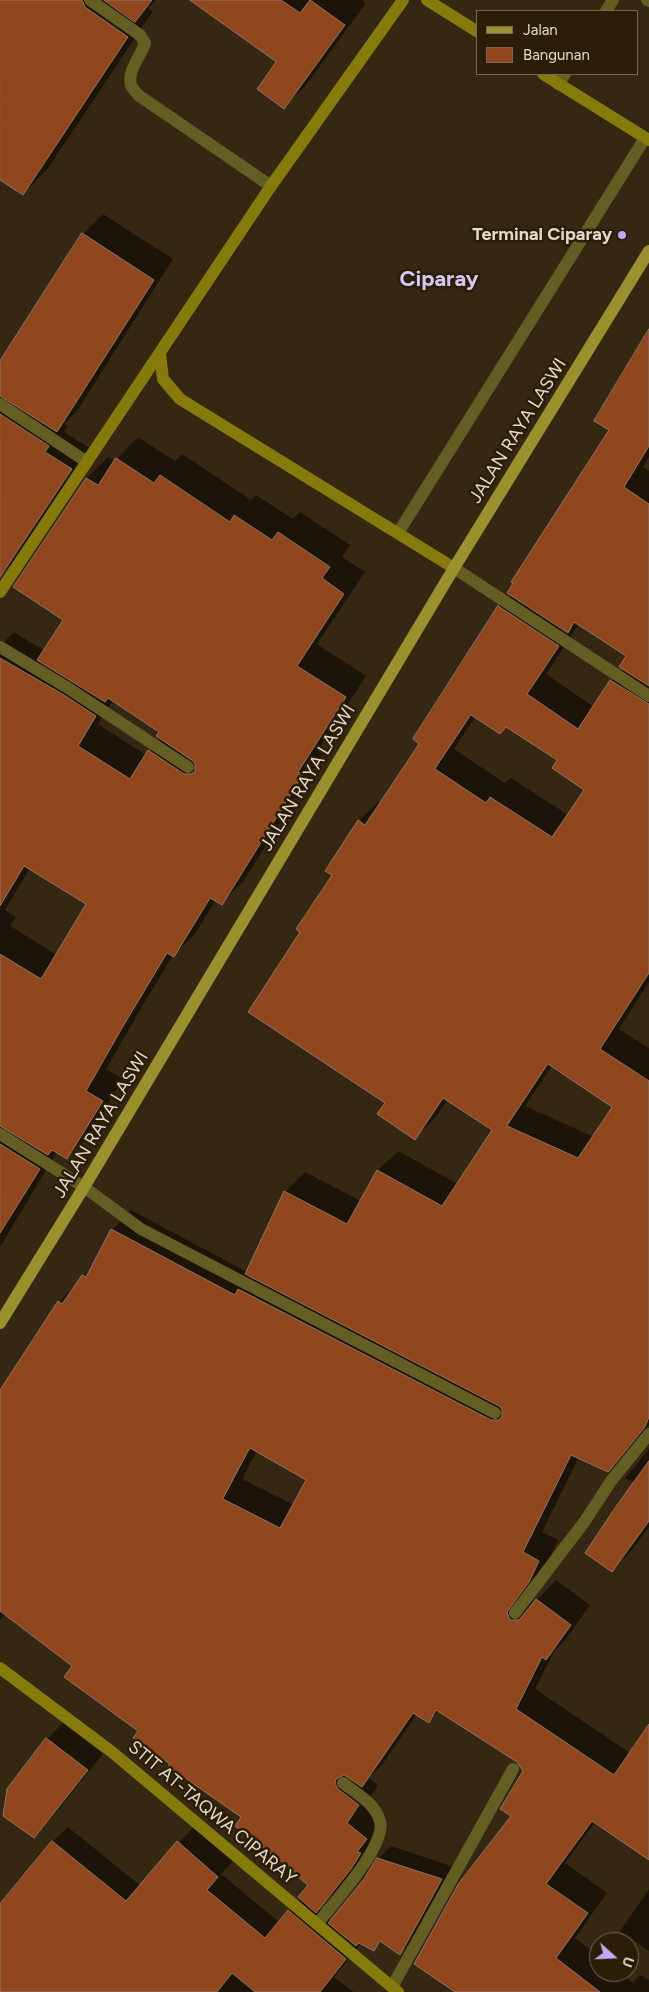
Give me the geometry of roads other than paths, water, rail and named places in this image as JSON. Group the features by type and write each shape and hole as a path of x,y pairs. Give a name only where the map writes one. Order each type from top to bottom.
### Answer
{"main road":[{"path":"0,592 271,186 402,0"},
{"path":"427,0 477,31"},
{"path":"547,75 561,79 647,139"},
{"name":"JALAN RAYA LASWI","path":"0,1323 84,1187 454,568 649,252"},
{"path":"160,354 162,379 180,399 454,568"},
{"name":"STIT AT-TAQWA CIPARAY","path":"0,1668 112,1752 395,1989"}],"street":[{"path":"90,0 140,35 145,44 142,54 132,69 131,85 138,95 271,186"},
{"path":"398,533 647,139"},
{"path":"0,404 87,462"},
{"path":"454,568 649,696"},
{"path":"0,647 68,688 188,767"},
{"path":"0,1134 84,1187 141,1229 495,1413"},
{"path":"515,1613 585,1520 610,1481 649,1434"},
{"path":"395,1989 513,1769"},
{"path":"317,1924 362,1867 374,1849 380,1835 381,1822 372,1805 343,1783"}],"place":[{"name":"Terminal Ciparay","path":"622,235"}],"district":[{"name":"Ciparay","path":"439,280"}]}
